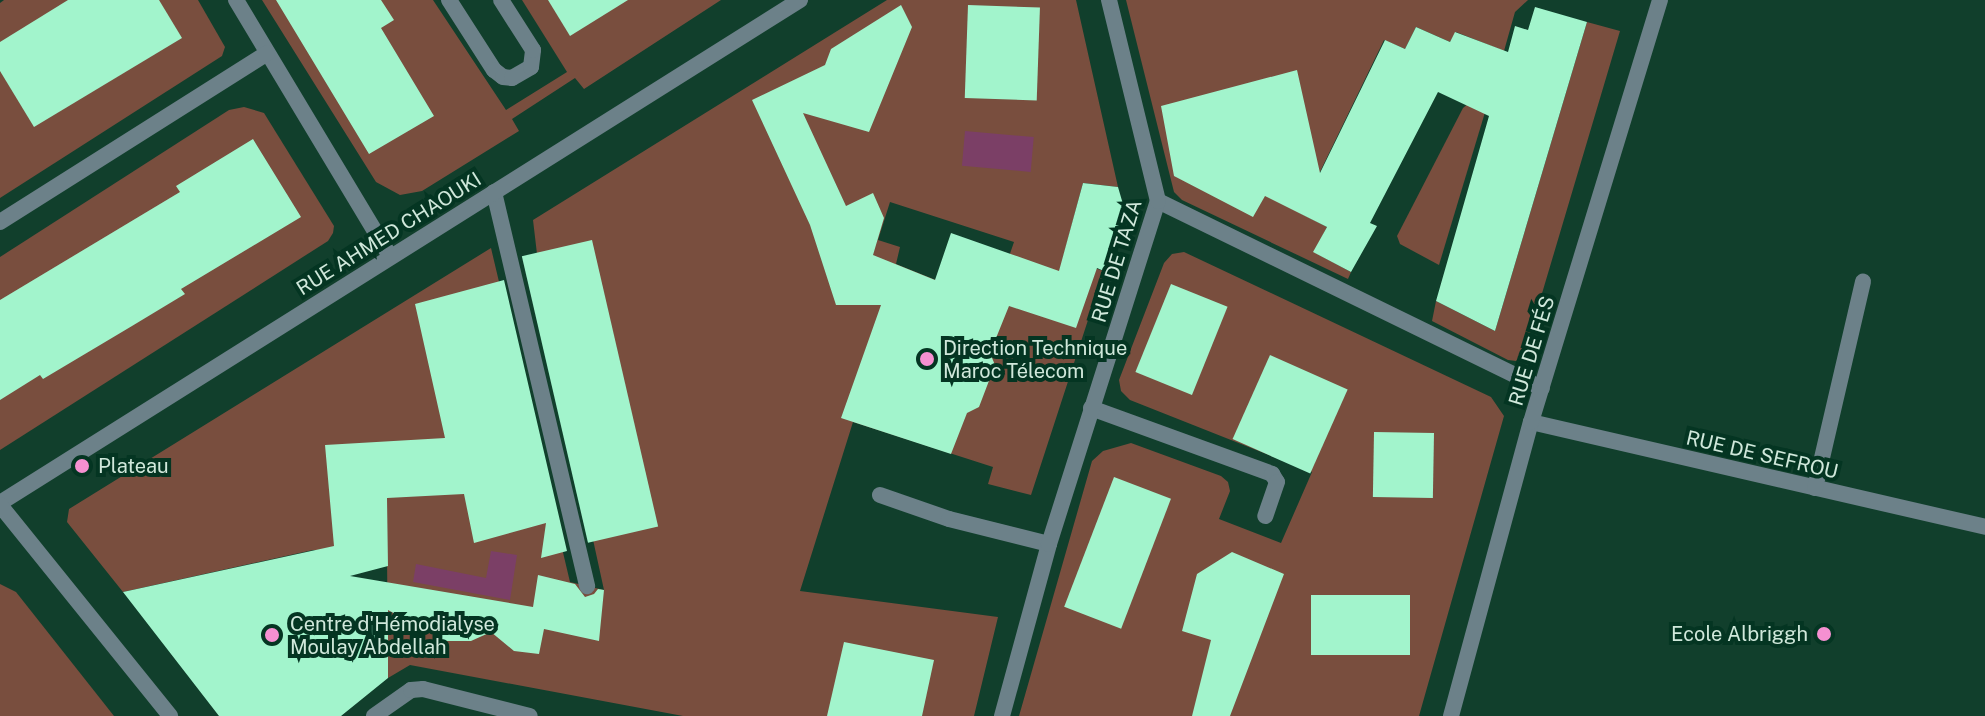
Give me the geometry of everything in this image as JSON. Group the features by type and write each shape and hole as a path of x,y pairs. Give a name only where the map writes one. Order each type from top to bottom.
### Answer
{"street":[{"path":"236,0 389,255"},
{"path":"449,0 494,70 503,77 512,78 531,67 533,50 501,0"},
{"name":"RUE AHMED CHAOUKI","path":"0,504 389,255 800,0"},
{"name":"RUE DE TAZA","path":"1002,716 1049,544 1158,201 1109,0"},
{"name":"RUE DE FÉS","path":"1451,716 1531,422 1660,0"},
{"path":"0,222 267,53"},
{"path":"494,192 587,586"},
{"path":"1158,201 1542,388"},
{"path":"1815,488 1863,281"},
{"path":"1091,408 1272,474 1277,482 1265,516"},
{"name":"RUE DE SEFROU","path":"1531,422 1985,527"},
{"path":"880,495 949,519 1049,544"},
{"path":"0,504 170,716"},
{"path":"374,716 411,690 423,689 530,716"}],"shaded area":[{"path":"4,0 198,0 225,47 222,56 0,198 0,3"},
{"path":"262,0 433,0 506,110 567,72 522,0 721,0 584,89 575,78 512,119 519,131 422,191 400,195 376,182"},
{"path":"887,0 1076,0 1118,187 1083,183 1063,258 1104,271 1031,495 988,484 993,467 853,422 800,591 998,617 974,716 683,716 410,665 388,678 387,553 313,550 123,592 67,522 69,509 491,248 570,582 604,590 531,256 537,254 533,220","holes":["890,202 1014,242 993,303 896,264 900,247 878,240"]},
{"path":"1126,0 1528,0 1515,12 1504,51 1456,32 1450,42 1416,27 1405,49 1384,40 1300,213 1327,227 1314,252 1351,272 1348,279 1182,200 1174,192"},
{"path":"1587,22 1620,31 1524,354 1516,361 1508,360 1432,321 1436,301 1495,331"},
{"path":"1469,103 1486,109 1439,265 1400,244 1397,236 1463,108"},
{"path":"244,107 264,113 334,226 328,241 0,450 0,257 229,110"},
{"path":"965,131 1034,137 1031,172 962,166"},
{"path":"1184,252 1491,397 1504,416 1419,716 1019,716 1092,461 1103,451 1131,443 1221,476 1228,482 1230,491 1219,519 1281,543 1312,472 1130,400 1121,391 1119,380 1164,263 1172,254"},
{"path":"491,551 517,555 510,600 413,582 416,564 486,578"},
{"path":"0,584 16,592 114,716 0,716"}],"building":[{"path":"68,0 159,0 182,38 34,127 0,71 0,42"},
{"path":"276,0 381,0 394,20 381,28 434,116 369,154"},
{"path":"548,0 628,0 570,36"},
{"path":"901,5 912,27 869,132 803,113 846,206 873,193 884,218 873,255 935,280 951,233 1059,271 1083,183 1118,187 1125,211 1104,271 1097,268 1076,328 1009,306 990,353 995,365 979,407 967,413 951,454 841,418 881,305 836,305 810,225 752,100 825,65 831,49"},
{"path":"968,5 1040,8 1037,100 965,98"},
{"path":"1535,7 1587,22 1495,331 1436,301 1489,116 1438,92 1370,223 1377,226 1351,272 1313,252 1327,227 1265,196 1253,217 1174,176 1161,106 1297,70 1320,173 1385,40 1405,49 1416,27 1450,42 1455,32 1508,52 1515,26 1528,30"},
{"path":"253,139 301,217 181,289 185,294 43,379 40,375 0,400 0,300 180,192 176,186"},
{"path":"592,240 658,526 588,543 522,256"},
{"path":"504,280 567,551 541,558 546,523 474,543 464,494 387,498 388,566 350,576 533,607 538,575 575,584 585,597 598,589 604,590 599,641 544,629 539,654 514,651 491,632 471,641 445,641 388,610 388,678 341,716 219,716 123,592 334,546 325,445 445,438 415,304"},
{"path":"1171,284 1228,307 1192,395 1135,372"},
{"path":"1270,355 1348,390 1310,474 1233,439"},
{"path":"1374,432 1434,433 1433,498 1373,497"},
{"path":"1114,477 1171,499 1121,629 1064,607"},
{"path":"1232,552 1284,574 1230,716 1192,716 1211,640 1182,631 1197,574"},
{"path":"1311,595 1410,595 1410,655 1311,655"},
{"path":"844,642 934,660 922,716 827,716"}],"place":[{"name":"Direction Technique Maroc Télecom","path":"927,359"},
{"name":"Plateau","path":"82,466"},
{"name":"Ecole Albriggh","path":"1824,634"},
{"name":"Centre d'Hémodialyse Moulay Abdellah","path":"272,635"}]}
